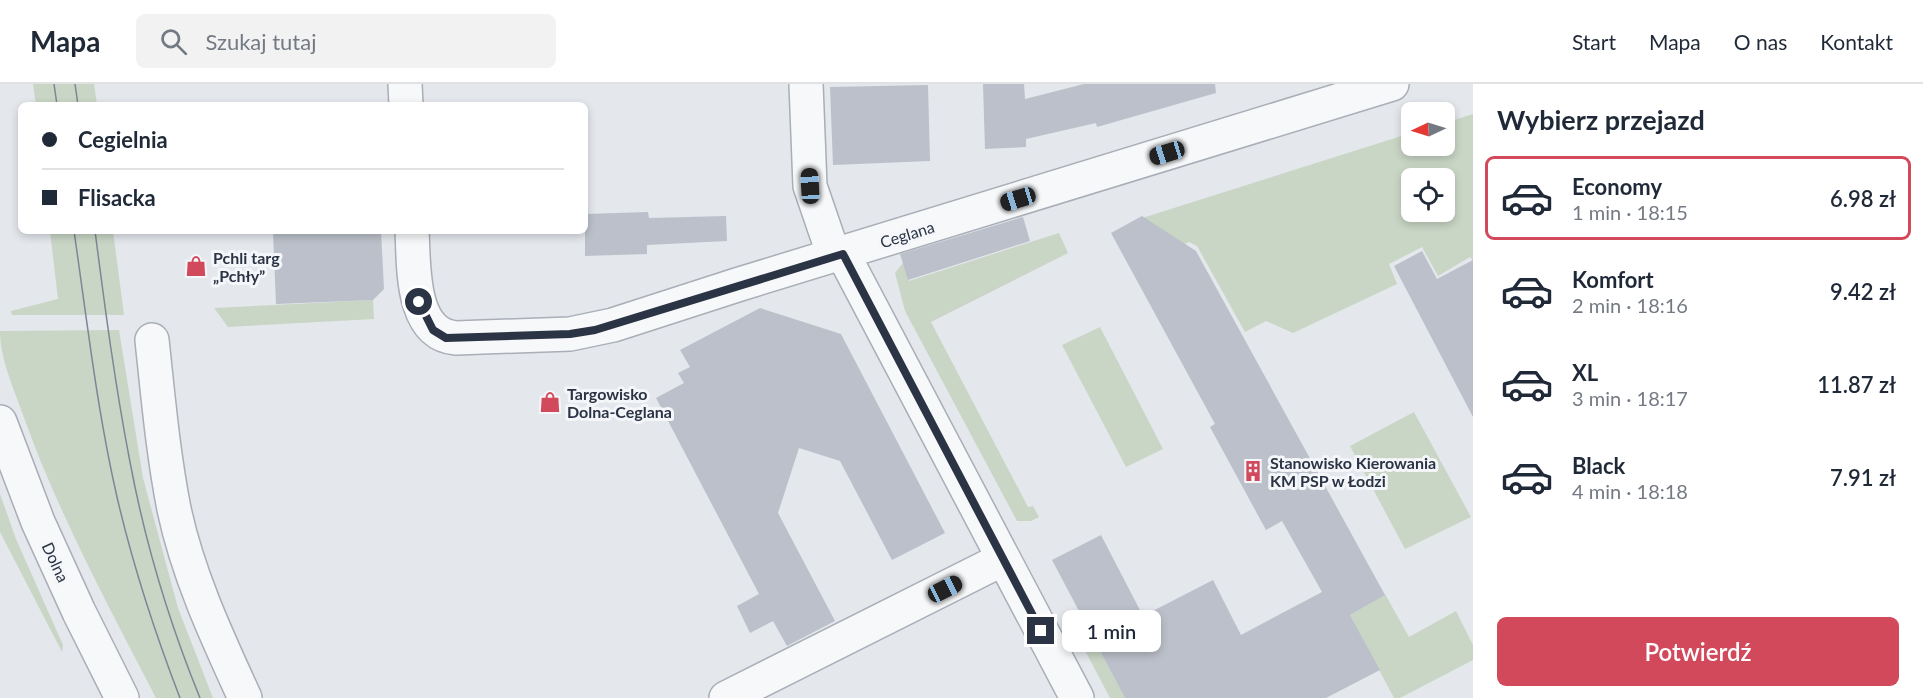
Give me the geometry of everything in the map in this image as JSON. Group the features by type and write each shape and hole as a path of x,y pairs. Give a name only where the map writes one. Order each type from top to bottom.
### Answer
{"street":[{"path":"405,84 406,102"},
{"path":"806,84 810,186 838,255 1077,698"},
{"name":"Ceglana","path":"412,234 414,283 419,302 433,330 446,338 578,332 613,326 740,284 1392,84"},
{"path":"152,340 161,427 174,509 194,580 245,698"},
{"name":"Dolna","path":"0,422 38,522 122,698"},
{"path":"726,698 1004,559"}],"green space":[{"path":"33,84 94,84 97,102 36,102"},
{"path":"1473,114 1473,261 1470,257 1438,276 1422,247 1389,264 1397,284 1293,333 1266,321 1245,332 1197,246 1189,242 1157,257 1136,220 1401,136 1401,156 1455,156 1455,120"},
{"path":"1059,233 1068,253 931,322 1028,507 1033,506 1039,517 1031,521 1017,521 905,311 895,273 903,263 909,281"},
{"path":"50,234 113,234 124,315 12,315 11,311 58,299"},
{"path":"373,300 374,319 228,327 214,308"},
{"path":"1100,327 1163,449 1126,467 1062,345"},
{"path":"119,330 143,478 178,608 213,698 156,698 52,487 8,374 2,352 0,331"},
{"path":"1414,412 1471,517 1405,549 1350,446"},
{"path":"0,494 16,539 63,645 62,652 0,532"},
{"path":"1385,594 1409,637 1456,611 1473,645 1473,660 1400,698 1394,698 1350,615"},
{"path":"1082,616 1125,698 1110,698 1070,622"}],"building":[{"path":"983,84 1024,84 1025,99 1084,84 1215,84 1216,93 1097,127 1096,123 1026,139 1026,147 985,149"},
{"path":"928,85 930,161 833,165 830,87"},
{"path":"648,212 649,218 726,216 727,241 647,245 647,254 585,256 588,214"},
{"path":"1142,216 1196,251 1385,595 1350,615 1380,670 1326,698 1125,698 1052,560 1101,535 1143,616 1213,580 1241,635 1322,592 1282,521 1266,530 1210,427 1215,424 1111,233"},
{"path":"1023,217 1030,241 908,280 900,254"},
{"path":"273,234 381,234 384,289 373,300 276,304"},
{"path":"1422,251 1437,279 1473,260 1473,417 1394,266"},
{"path":"760,308 841,334 945,533 892,560 840,461 799,448 778,513 835,621 787,646 773,621 750,633 737,606 759,594 656,398 684,383 678,373 690,367 680,350"}],"tram line":[{"path":"54,84 57,102"},
{"path":"75,84 78,102"},
{"path":"74,234 98,398 117,497 145,599 180,698"},
{"path":"95,234 115,375 136,492 159,582 200,698"}],"place":[{"name":"Pchli targ „Pchły”","path":"196,266"},
{"name":"Targowisko Dolna-Ceglana","path":"550,402"},
{"name":"Stanowisko Kierowania KM PSP w Łodzi","path":"1253,471"}],"route":[{"path":"419,302 433,330 446,338 570,334 613,326 740,284 843,254 1041,631"}]}
